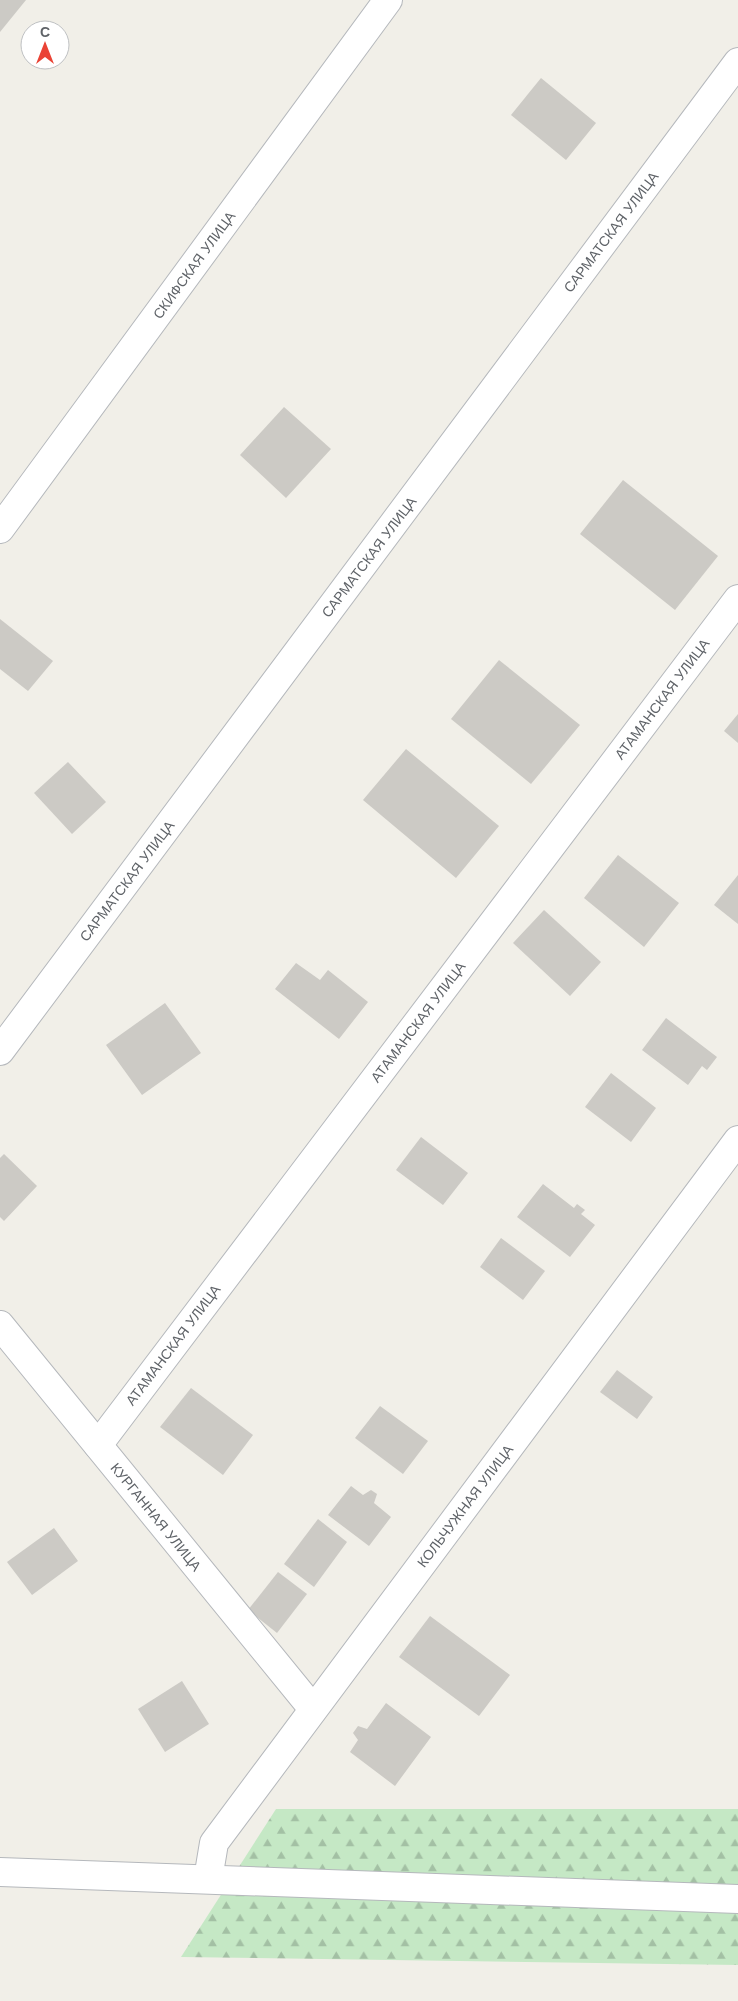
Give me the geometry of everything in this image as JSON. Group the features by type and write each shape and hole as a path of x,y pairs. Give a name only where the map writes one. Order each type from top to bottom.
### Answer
{"street":[{"name":"СКИФСКАЯ УЛИЦА","path":"0,529 388,0"},
{"name":"САРМАТСКАЯ УЛИЦА","path":"0,1051 738,62"},
{"name":"АТАМАНСКАЯ УЛИЦА","path":"98,1445 738,599"},
{"name":"КОЛЬЧУЖНАЯ УЛИЦА","path":"208,1879 214,1843 738,1140"},
{"name":"КУРГАННАЯ УЛИЦА","path":"0,1325 313,1709"},
{"path":"0,1872 738,1899"}],"green space":[{"path":"276,1809 738,1809 738,1965 181,1957"}],"building":[{"path":"0,0 26,0 0,32"},
{"path":"541,78 596,123 566,160 511,115"},
{"path":"284,407 331,449 286,498 240,455"},
{"path":"623,480 718,556 675,610 580,534"},
{"path":"0,619 53,661 28,691 0,669"},
{"path":"499,660 580,725 531,784 451,719"},
{"path":"738,714 738,743 724,731"},
{"path":"406,749 499,826 456,878 363,800"},
{"path":"68,762 106,802 72,834 34,793"},
{"path":"618,855 679,903 644,947 584,898"},
{"path":"738,875 738,924 714,905"},
{"path":"544,910 601,962 570,996 513,943"},
{"path":"296,963 320,980 328,970 368,1002 339,1039 275,989"},
{"path":"165,1003 201,1053 142,1095 106,1045"},
{"path":"666,1018 717,1057 707,1070 702,1066 688,1085 642,1050"},
{"path":"611,1073 656,1108 631,1142 585,1107"},
{"path":"421,1137 468,1173 443,1205 396,1170"},
{"path":"4,1154 37,1186 4,1221 0,1217 0,1158"},
{"path":"543,1184 574,1208 577,1204 585,1210 581,1214 595,1225 570,1257 517,1217"},
{"path":"501,1238 545,1271 523,1300 480,1267"},
{"path":"617,1370 653,1397 637,1419 600,1392"},
{"path":"191,1388 253,1435 223,1475 160,1427"},
{"path":"380,1406 428,1441 403,1474 355,1438"},
{"path":"351,1486 363,1495 371,1490 377,1494 374,1503 391,1517 369,1546 328,1515"},
{"path":"318,1519 347,1542 314,1587 284,1564"},
{"path":"54,1528 78,1561 32,1595 7,1562"},
{"path":"278,1572 307,1594 277,1633 248,1610"},
{"path":"430,1616 510,1675 479,1716 399,1657"},
{"path":"182,1681 209,1724 165,1752 138,1709"},
{"path":"386,1703 431,1737 395,1786 350,1752 358,1740 353,1733 358,1726 367,1729"}]}
